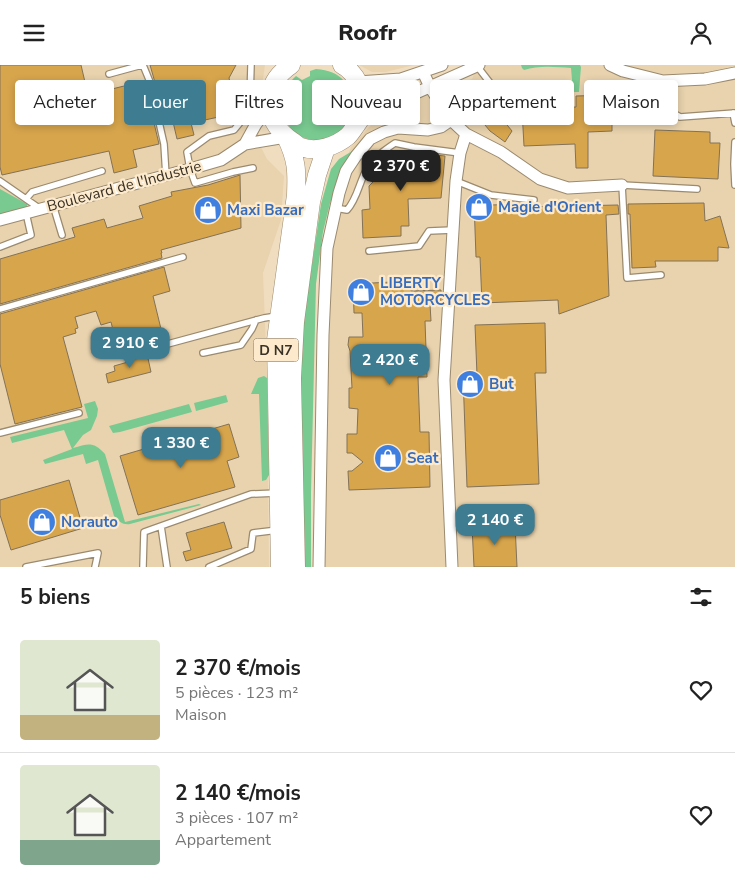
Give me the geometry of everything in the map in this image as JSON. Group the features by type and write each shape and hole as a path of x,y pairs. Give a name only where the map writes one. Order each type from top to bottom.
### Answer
{"main road":[{"path":"342,65 348,68 357,80"},
{"path":"276,80 283,68"},
{"path":"276,125 286,137 301,147 313,149 326,148 340,141 349,135 356,125"},
{"name":"D N7","path":"280,567 276,340 296,195 297,171 293,150 286,137"},
{"name":"D N7","path":"296,567 292,378 295,322 311,202 326,148"}],"street":[{"path":"392,80 401,79 442,65"},
{"path":"610,65 623,71 658,80"},
{"path":"446,80 478,66"},
{"path":"420,91 430,87 423,72"},
{"path":"678,80 704,79 735,73"},
{"name":"Boulevard de l'Industrie","path":"245,144 255,125"},
{"path":"319,567 324,306 327,248 335,208 346,171 370,139 398,128 428,130 444,125"},
{"path":"457,125 466,134 501,151 540,179 568,188 622,185"},
{"path":"452,567 444,380 456,181 460,153 466,134"},
{"name":"Boulevard de l'Industrie","path":"0,220 221,160 245,144 286,137"}],"lane":[{"path":"109,74 142,65 150,82 164,144 166,176"},
{"path":"251,65 248,113 234,130 209,136 187,151 195,183 233,171 253,168"},
{"path":"478,66 488,80"},
{"path":"678,116 734,113 735,123"},
{"path":"735,142 735,185"},
{"path":"335,208 347,210 352,205 368,166 384,150 395,143 460,153"},
{"path":"26,199 32,192 102,171"},
{"path":"0,181 40,209"},
{"path":"456,181 491,195 534,200"},
{"path":"661,275 627,278 622,185 697,189"},
{"path":"53,205 62,235"},
{"path":"0,247 31,235 26,213"},
{"path":"369,251 419,246 429,231 453,230"},
{"path":"0,309 183,257"},
{"path":"127,355 256,320 279,316"},
{"path":"203,353 241,345 256,320"},
{"path":"0,433 79,413"},
{"path":"143,567 144,532 251,494 279,493"},
{"path":"160,526 167,567"},
{"path":"208,567 251,549 253,533 280,530"},
{"path":"26,567 98,553 95,567"}],"shaded area":[{"path":"0,65 265,65 263,80 216,80 216,125 258,125 260,145 267,159 284,176 281,220 263,273 267,372 269,567 0,567"},
{"path":"359,65 414,65 386,72 372,72"},
{"path":"478,65 735,65 735,567 315,567 323,242 329,207 351,147 371,125 420,125 420,96 430,93 430,125 574,125 574,80 469,80 472,79"}],"green space":[{"path":"521,65 580,65 579,92 574,92 571,68 542,67 524,70"},
{"path":"316,69 335,74 342,80 312,80 312,125 345,125 335,136 320,140 302,137 288,125 302,125 302,80 310,76 310,71"},
{"path":"296,76 302,80 292,80"},
{"path":"354,150 343,170 330,203 323,232 316,284 311,567 304,567 300,362 305,312 321,204 331,169 339,159"},
{"path":"0,189 27,204 27,207 0,214"},
{"path":"264,376 267,378 269,475 266,480 262,481 259,394 251,394 258,378"},
{"path":"226,395 228,402 196,411 194,403"},
{"path":"95,401 98,409 91,430 83,435 73,448 83,445 94,445 105,454 125,522 201,505 130,524 123,523 114,516 98,460 86,464 83,454 45,464 43,460 72,449 64,430 12,443 10,437 88,418 84,404"},
{"path":"189,404 192,412 120,432 113,433 109,426"}],"building":[{"path":"0,65 81,65 84,80 15,80 15,125 114,125 114,88 124,86 124,125 154,125 159,144 133,150 137,167 114,173 109,151 2,175 0,167"},
{"path":"150,65 236,65 229,80 216,80 216,118 206,120 206,80 154,80"},
{"path":"576,96 584,96 584,125 612,125 612,131 588,132 588,168 576,168 575,144 524,146 523,125 574,125"},
{"path":"174,125 192,125 194,135 177,139"},
{"path":"485,125 507,125 512,131 505,142"},
{"path":"655,130 710,132 710,143 720,143 718,179 653,176"},
{"path":"411,151 445,156 441,198 408,199 409,226 401,226 401,236 363,238 362,210 370,209 369,186 400,155"},
{"path":"240,175 241,228 161,250 162,258 0,304 0,259 75,237 72,228 104,219 107,228 143,218 139,206 172,196 171,192 208,185"},
{"path":"474,202 491,202 491,205 522,204 523,207 618,205 619,214 606,215 609,296 559,314 558,300 482,303 480,257 476,257"},
{"path":"704,203 705,221 720,216 729,248 718,247 718,261 655,261 656,267 632,268 628,204"},
{"path":"164,267 170,291 153,296 161,329 154,331 157,342 125,351 124,345 117,346 111,322 101,325 96,311 75,317 78,328 75,329 76,333 63,337 82,407 15,424 0,364 0,314"},
{"path":"411,281 411,291 441,290 441,304 430,304 431,321 425,321 427,377 418,377 420,432 429,432 430,487 349,490 348,471 352,471 363,462 352,453 347,453 347,434 357,434 358,409 349,408 349,388 352,388 349,337 363,337 362,313 354,313 353,284"},
{"path":"545,323 546,373 535,373 539,484 467,487 463,375 477,375 475,325"},
{"path":"147,354 151,372 108,383 106,374 115,371 114,366"},
{"path":"229,424 239,457 227,461 235,487 138,515 120,456"},
{"name":"Norauto","path":"69,480 83,528 11,550 0,515 0,500"},
{"path":"224,522 232,548 186,561 183,552 191,550 186,533"},
{"path":"515,524 517,567 474,567 472,526"}],"place":[{"name":"Magie d'Orient","path":"479,207"},
{"name":"Maxi Bazar","path":"208,210"},
{"name":"LIBERTY MOTORCYCLES","path":"361,292"},
{"name":"But","path":"470,384"},
{"name":"Seat","path":"388,458"},
{"name":"Norauto","path":"42,522"}]}
